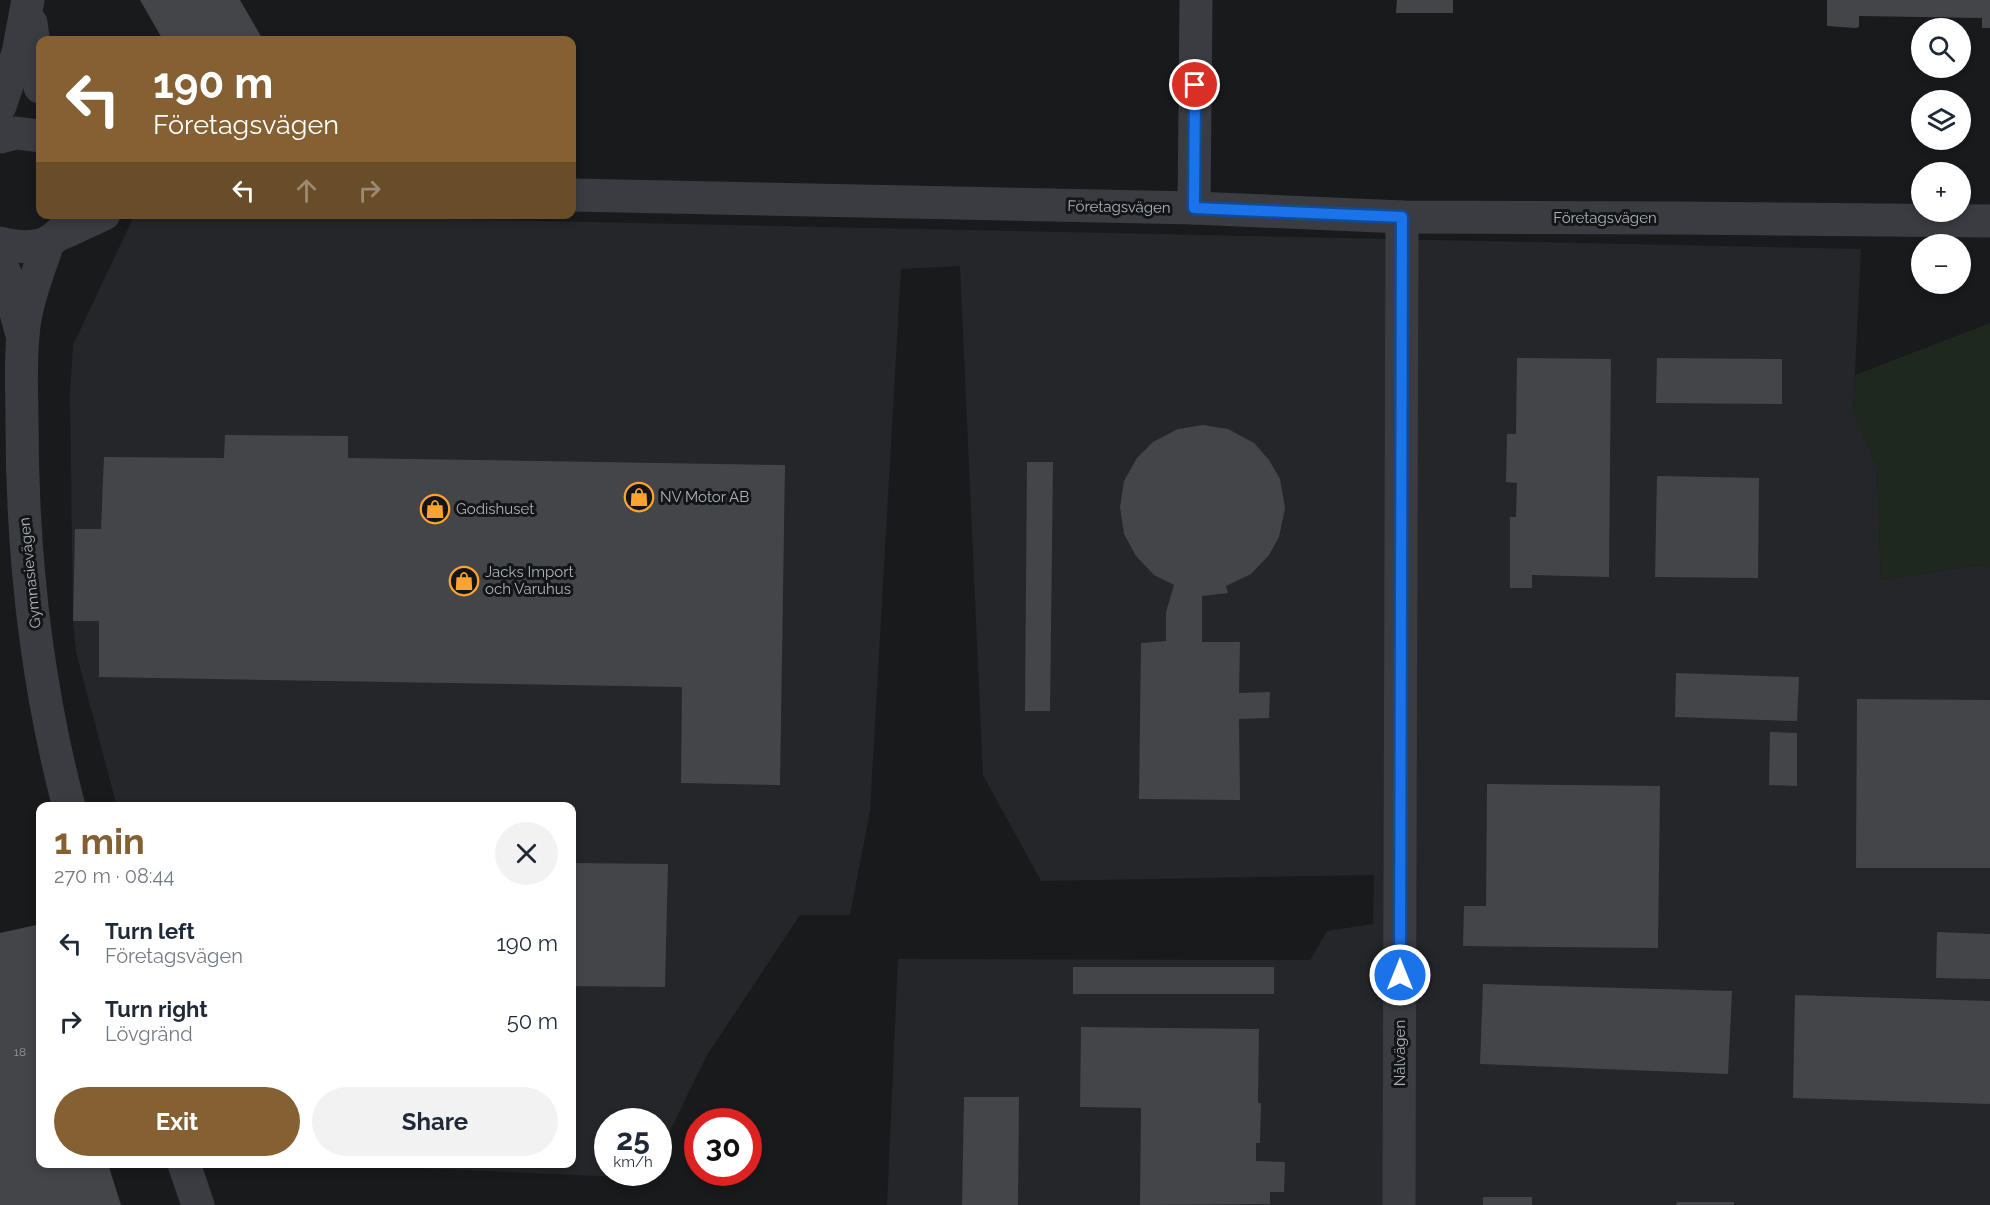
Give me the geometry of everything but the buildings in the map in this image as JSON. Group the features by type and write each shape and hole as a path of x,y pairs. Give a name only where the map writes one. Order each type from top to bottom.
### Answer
{"street":[{"path":"1194,208 1196,0"},
{"path":"28,1 36,58"},
{"path":"0,106 18,53 28,1"},
{"path":"0,137 16,133 36,136"},
{"name":"Företagsvägen","path":"576,195 1194,208 1402,217 1990,221"},
{"name":"Nålvägen","path":"1399,1205 1402,217"},
{"path":"0,243 20,248 91,219"},
{"path":"22,336 28,304 62,230"},
{"path":"0,262 22,336"},
{"name":"Gymnasievägen","path":"22,336 22,493 30,598 43,684 68,802"},
{"path":"185,1168 198,1205"}],"shaded area":[{"path":"133,219 450,219 1861,249 1853,413 1877,467 1881,580 1978,565 1990,567 1990,1205 887,1205 898,959 1310,960 1327,931 1373,924 1374,875 1041,881 983,775 960,266 901,269 870,811 850,915 800,915 707,1055 672,1126 672,1108 594,1108 594,1176 415,1168 576,1168 576,802 116,802 76,652 73,622 70,395 73,345"},
{"path":"1990,323 1990,567 1978,565 1881,580 1877,467 1853,414 1855,375"}],"place":[{"name":"NV Motor AB","path":"639,497"},
{"name":"Godishuset","path":"435,509"},
{"name":"Jacks Import och Varuhus","path":"464,581"}],"route":[{"path":"1195,85 1194,208 1402,217 1400,975"}]}
